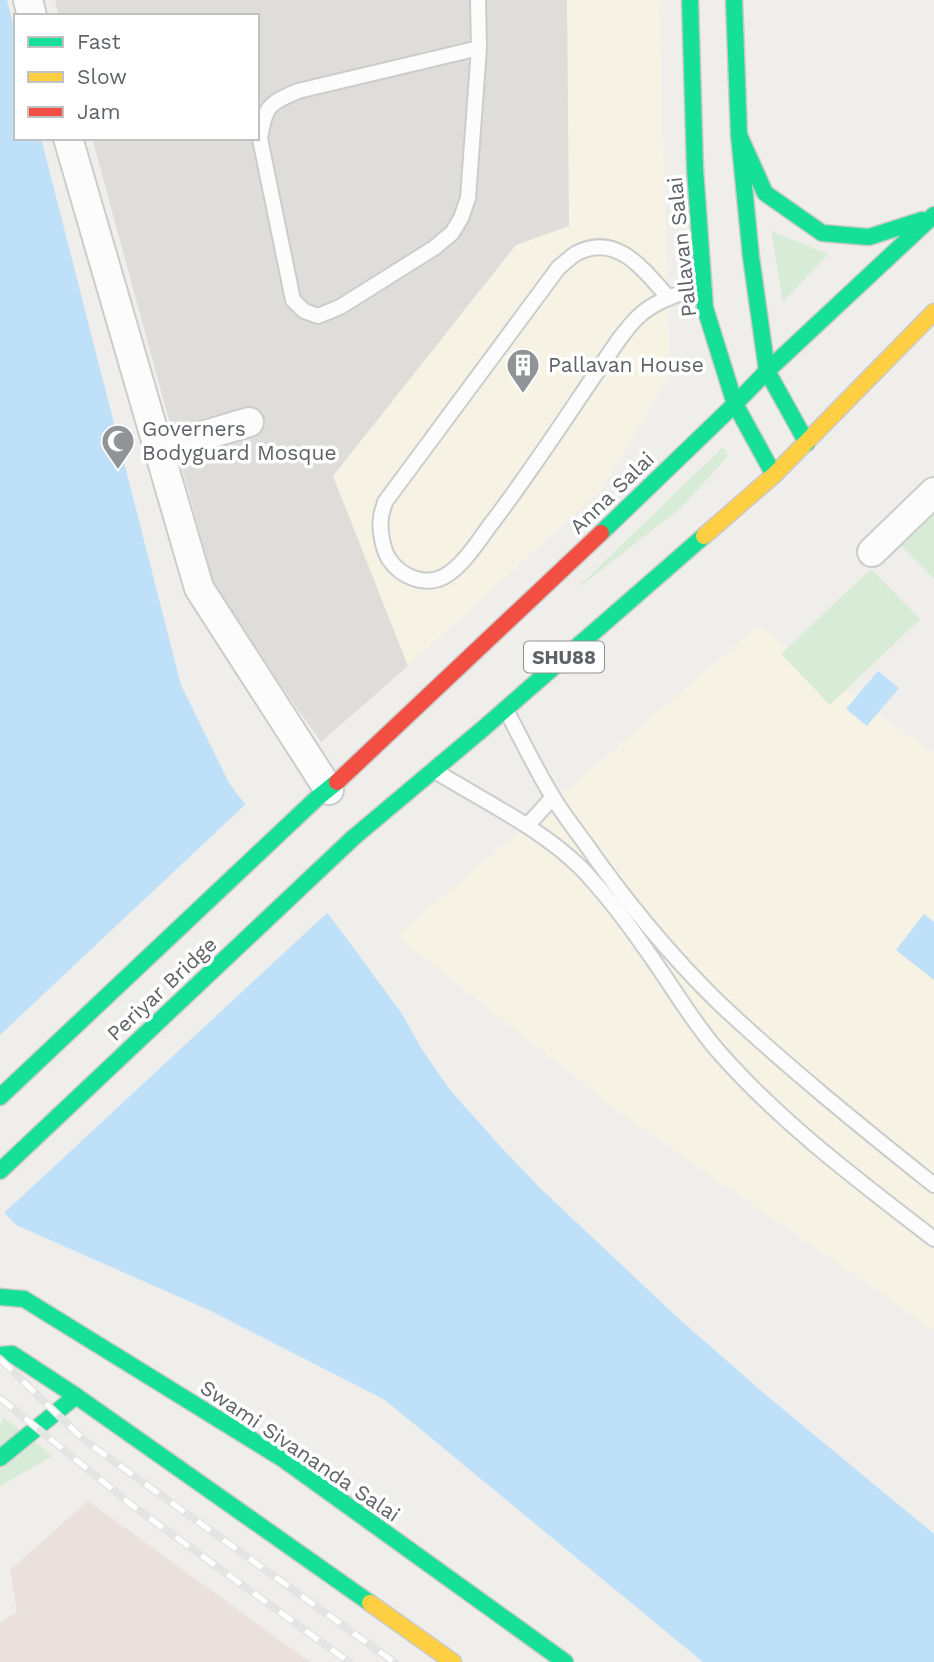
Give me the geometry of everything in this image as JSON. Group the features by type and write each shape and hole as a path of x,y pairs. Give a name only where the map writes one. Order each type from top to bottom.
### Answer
{"main road":[{"name":"Pallavan Salai","path":"690,0 695,169 705,308 735,404 774,475"},
{"path":"734,0 739,135 751,257 767,371 807,443"},
{"path":"739,135 765,193 822,233 869,237 934,216"},
{"name":"Anna Salai","path":"323,794 767,371 934,216"},
{"name":"SHU88","path":"434,770 774,475 934,312"},
{"name":"Periyar Bridge","path":"0,1171 353,838 434,770"},
{"name":"Periyar Bridge","path":"0,1097 323,794"},
{"name":"Swami Sivananda Salai","path":"0,1297 24,1299 282,1459 565,1662"},
{"path":"0,1355 12,1354 76,1396 453,1662"},
{"path":"0,1458 76,1396"}],"street":[{"path":"69,140 199,588 323,794"},
{"path":"158,449 249,422"},
{"path":"872,552 934,492"}],"lane":[{"path":"478,0 479,48 468,198 461,218 452,233 435,248 340,307 318,316 304,311 293,300 260,139 263,120 273,102 298,91 479,48"},
{"path":"669,298 638,265 617,250 602,247 589,249 576,253 559,267 385,502 380,519 382,535 388,558 402,574 420,580 433,580 445,576 465,558 519,487 620,338 638,316 657,302 669,298 703,286"},
{"path":"506,708 553,797 608,875 662,942 717,1000 795,1071 934,1185"},
{"path":"434,770 527,826 554,845 589,877 622,915 691,1017 718,1051 809,1140 934,1239"},
{"path":"527,826 553,797"},
{"path":"676,993 693,974"}],"shaded area":[{"path":"55,0 567,0 569,226 516,245 333,476 408,666 321,742 217,596 93,140 259,140 259,14 58,14"},
{"path":"567,0 659,0 670,375 600,491 408,666 333,476 516,245 569,226"},
{"path":"758,626 934,754 934,1330 621,1113 397,936"},
{"path":"88,1501 310,1662 0,1662 0,1623 17,1612 10,1570"}],"green space":[{"path":"771,231 828,254 783,302"},
{"path":"723,447 728,456 681,508 574,591"},
{"path":"934,478 934,579 883,528"},
{"path":"871,569 920,619 830,705 781,654"},
{"path":"3,1417 53,1456 0,1486 0,1428"}],"water":[{"path":"0,0 7,0 14,28 14,140 42,140 181,685 229,783 402,1014 450,1090 501,1147 540,1188 679,1319 934,1534 934,1662 703,1662 385,1400 211,1311 16,1225 0,1208"},
{"path":"878,671 899,688 867,726 846,709"},
{"path":"924,914 934,922 934,980 896,950"}],"pier":[{"path":"248,802 330,910 2,1215 0,1035"}],"railway":[{"path":"0,1359 84,1440 394,1662"},
{"path":"0,1398 133,1506 349,1662"}],"traffic: fast":[{"path":"690,0 695,169 705,308 735,404 774,475"},
{"path":"734,0 739,135 751,257 767,371 807,443"},
{"path":"739,135 765,193 822,233 869,237 922,220"},
{"path":"601,533 767,371 934,215"},
{"path":"0,1171 353,838 704,536"},
{"path":"0,1097 337,782"},
{"path":"0,1297 24,1299 283,1459 565,1662"},
{"path":"0,1355 12,1354 76,1396 370,1603"},
{"path":"0,1458 76,1396"}],"traffic: slow":[{"path":"704,536 774,475 934,312"},
{"path":"370,1603 453,1662"}],"traffic: jam":[{"path":"337,782 601,533"}],"place":[{"name":"Pallavan House","path":"523,395"},
{"name":"Governers Bodyguard Mosque","path":"118,471"}]}
